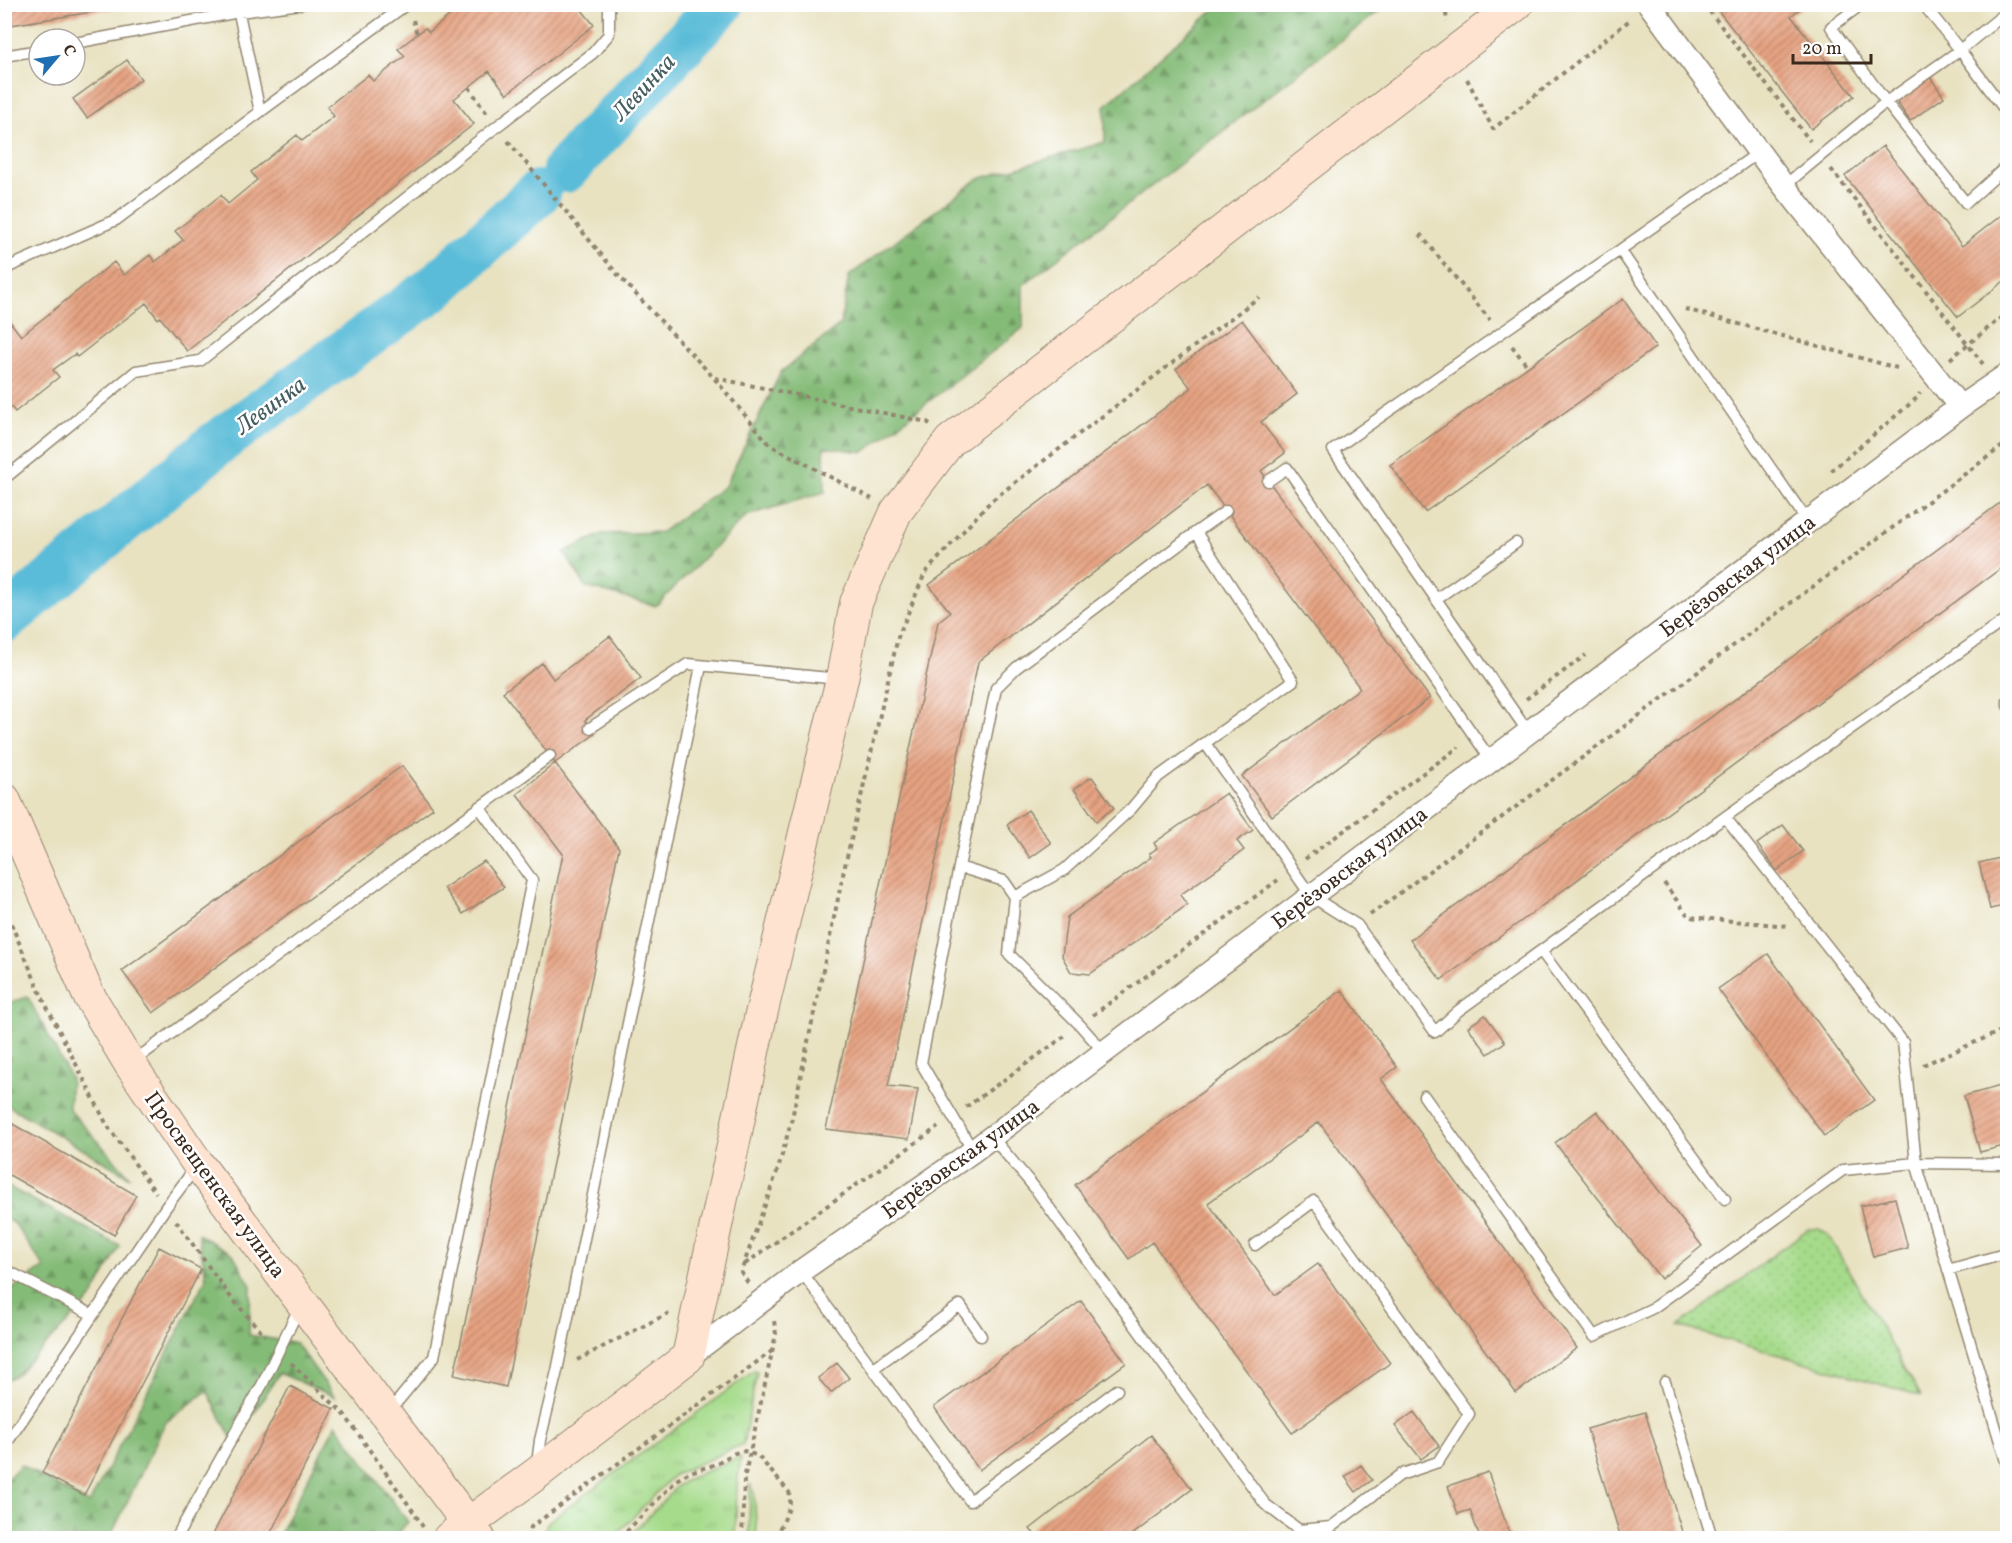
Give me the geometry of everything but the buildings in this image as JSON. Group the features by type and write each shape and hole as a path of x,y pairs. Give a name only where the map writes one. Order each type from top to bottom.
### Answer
{"street":[{"path":"455,1533 536,1474 687,1357 760,1019 842,679 856,603 896,512 950,441 1517,4"},
{"path":"1649,5 1758,153 1930,374 1960,407"},
{"name":"Берёзовская улица","path":"687,1357 767,1309 801,1271 992,1137 2002,377"},
{"name":"Просвещенская улица","path":"4,799 88,994 130,1064 198,1164 386,1415 455,1533"}],"lane":[{"path":"87,40 238,8 300,4"},
{"path":"4,269 116,219 407,4"},
{"path":"4,479 136,371 200,361 593,53 609,34 609,4"},
{"path":"1862,4 1831,27 1886,102 1966,203 2007,165"},
{"path":"1923,4 2007,114"},
{"path":"238,8 260,112"},
{"path":"1784,186 1886,102 1960,50 2007,11"},
{"path":"4,56 27,52"},
{"path":"1528,732 1333,450 1758,153"},
{"path":"1620,250 1808,522"},
{"path":"1268,481 1287,468 1491,760"},
{"path":"973,1151 921,1063 996,688 1016,668 1226,511"},
{"path":"1015,897 1064,870 1131,809 1158,777 1293,681 1196,532"},
{"path":"1436,599 1516,543"},
{"path":"1205,743 1311,896 1357,925 1435,1032 1458,1011 1725,817 2007,618"},
{"path":"590,728 688,664 842,679"},
{"path":"536,1474 540,1440 557,1371 701,666"},
{"path":"2007,701 2007,706"},
{"path":"130,1064 550,756"},
{"path":"386,1415 435,1357 532,880 479,807"},
{"path":"1725,817 1903,1042 1916,1163 2005,1449 2007,1468"},
{"path":"959,867 1004,881 1015,897 1010,954 1080,1024 1104,1052"},
{"path":"1540,951 1725,1199"},
{"path":"1424,1096 1594,1336 1653,1308 1843,1170 1916,1163 2007,1164"},
{"path":"992,1137 1034,1187 1265,1504 1299,1530 1332,1527 1400,1475 1438,1462 1469,1414 1314,1201 1255,1245"},
{"path":"4,1447 166,1207 198,1164"},
{"path":"1948,1270 2007,1253"},
{"path":"4,1269 93,1315"},
{"path":"801,1271 970,1500 1117,1390"},
{"path":"176,1539 262,1385 302,1303"},
{"path":"874,1368 960,1305 981,1336"},
{"path":"1665,1382 1712,1539"}],"path":[{"path":"1445,4 1447,23"},
{"path":"1704,4 1967,345 2002,377"},
{"path":"1493,129 1649,5"},
{"path":"469,87 496,127 618,275 714,378 770,445 896,512"},
{"path":"1420,234 1528,367"},
{"path":"742,1539 744,1479 776,1334 776,1325 741,1272 779,1166 792,1118 844,870 898,637 925,573 991,501 1259,297"},
{"path":"1655,301 1930,374"},
{"path":"1830,471 1918,397 1930,374 2007,312"},
{"path":"714,378 927,422 950,441"},
{"path":"1357,925 2007,442"},
{"path":"1512,710 1587,654"},
{"path":"745,1264 952,1117 1473,736"},
{"path":"1654,869 1689,917 1813,928"},
{"path":"4,907 42,997 107,1125 229,1295 278,1349 344,1414 413,1511 455,1533"},
{"path":"1906,1072 2007,1028"},
{"path":"557,1371 672,1311"},
{"path":"528,1539 531,1527 772,1351"},
{"path":"620,1539 678,1479 744,1451 758,1456 785,1485 791,1498 774,1539"}],"green space":[{"path":"1219,5 1387,5 1023,285 1023,328 864,452 824,447 825,492 746,516 656,606 586,587 564,552 602,534 661,532 725,486 781,372 840,325 849,276 978,179 1105,142 1105,106"},
{"path":"28,997 71,1079 69,1109 130,1177 5,1104 5,1004"},
{"path":"5,1185 120,1246 91,1299 15,1376 5,1381 4,1295 44,1267 15,1224 5,1218"},
{"path":"1808,1229 1819,1229 1828,1235 1921,1396 1679,1326"},
{"path":"198,1234 233,1254 251,1286 249,1335 296,1343 335,1397 279,1373 235,1445 207,1391 165,1423 110,1538 8,1538 5,1536 4,1482 21,1465 89,1504 206,1278"},
{"path":"754,1371 757,1372 743,1444 674,1475 613,1538 541,1538 548,1522"},
{"path":"336,1424 408,1522 394,1538 277,1538"},
{"path":"741,1457 737,1485 735,1538 628,1538 677,1486 692,1477"},
{"path":"750,1484 754,1491 757,1538 749,1538"}],"waterway":[{"name":"Левинка","path":"565,170 721,4"},
{"name":"Левинка","path":"4,620 216,444 434,288 538,193"}]}
